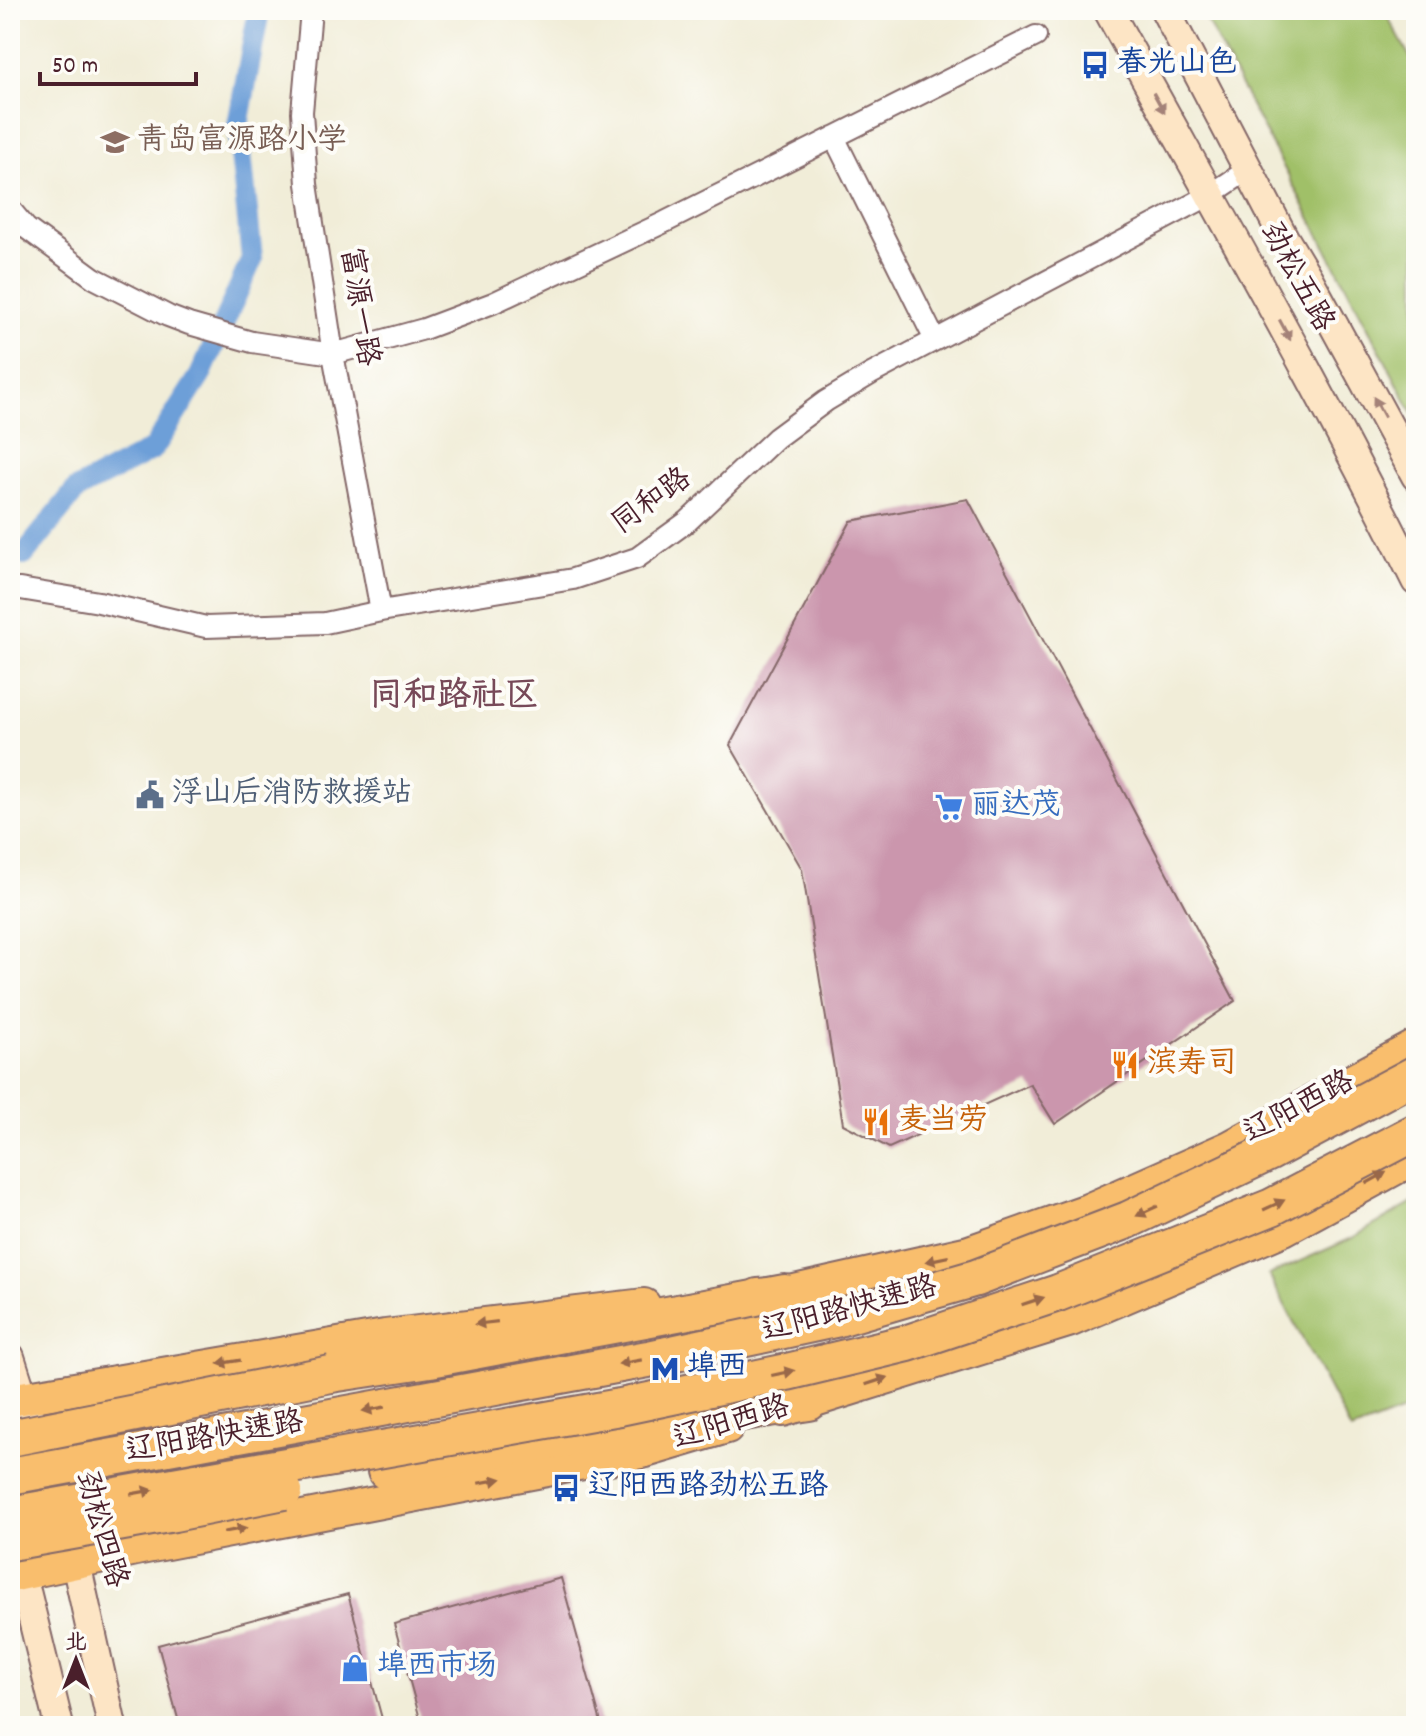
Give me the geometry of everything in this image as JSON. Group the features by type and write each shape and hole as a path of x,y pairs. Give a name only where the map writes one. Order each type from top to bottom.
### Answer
{"highway":[{"name":"辽阳路快速路","path":"10,1476 648,1359 849,1315 976,1278 1128,1220 1268,1153 1416,1074"},
{"name":"辽阳路快速路","path":"10,1515 620,1407 908,1343 1058,1293 1272,1207 1416,1132"},
{"path":"10,1438 331,1374 430,1359 785,1293"},
{"path":"13,1558 174,1513 490,1450 809,1402"}],"main road":[{"name":"劲松五路","path":"1108,10 1246,258 1416,581"},
{"name":"劲松五路","path":"1165,10 1284,238 1416,476"},
{"name":"辽阳西路","path":"16,1398 385,1336 601,1309 785,1293 969,1252 1088,1210 1228,1148 1416,1046"},
{"name":"辽阳西路","path":"13,1558 76,1563 646,1451 1071,1320 1284,1229 1416,1157"},
{"name":"劲松四路","path":"10,1357 16,1398 76,1563 112,1726"},
{"path":"13,1558 59,1726"}],"street":[{"name":"富源一路","path":"311,10 302,112 307,184 333,354 381,611"},
{"path":"10,209 26,228 94,278 168,316 252,342 333,354 424,329 493,303 665,222 1036,36"},
{"path":"834,137 935,340"},
{"name":"同和路","path":"10,589 99,602 206,627 325,623 573,579 637,558 688,521 776,438 826,401 871,374 1210,195 1249,169"}],"green space":[{"path":"1201,10 1384,10 1416,68 1416,419"},
{"path":"1416,1201 1416,1406 1351,1431 1269,1275 1350,1239"}],"building":[{"name":"丽达茂","path":"968,499 1235,1001 1055,1124 1030,1084 889,1148 843,1124 802,869 730,745 851,521"},
{"path":"561,1578 602,1726 422,1726 394,1624"},
{"path":"348,1594 384,1726 180,1726 158,1645"}],"waterway":[{"path":"24,555 76,490 153,449 200,376 252,259 238,125 259,10"}],"place":[{"name":"春光山色","path":"1095,65"},
{"name":"青岛富源路小学","path":"115,142"},
{"name":"浮山后消防救援站","path":"150,795"},
{"name":"丽达茂","path":"949,807"},
{"name":"滨寿司","path":"1125,1065"},
{"name":"麦当劳","path":"876,1122"},
{"name":"埠西","path":"665,1369"},
{"name":"辽阳西路劲松五路","path":"566,1488"},
{"name":"埠西市场","path":"355,1668"}],"district":[{"name":"同和路社区","path":"454,698"}]}
